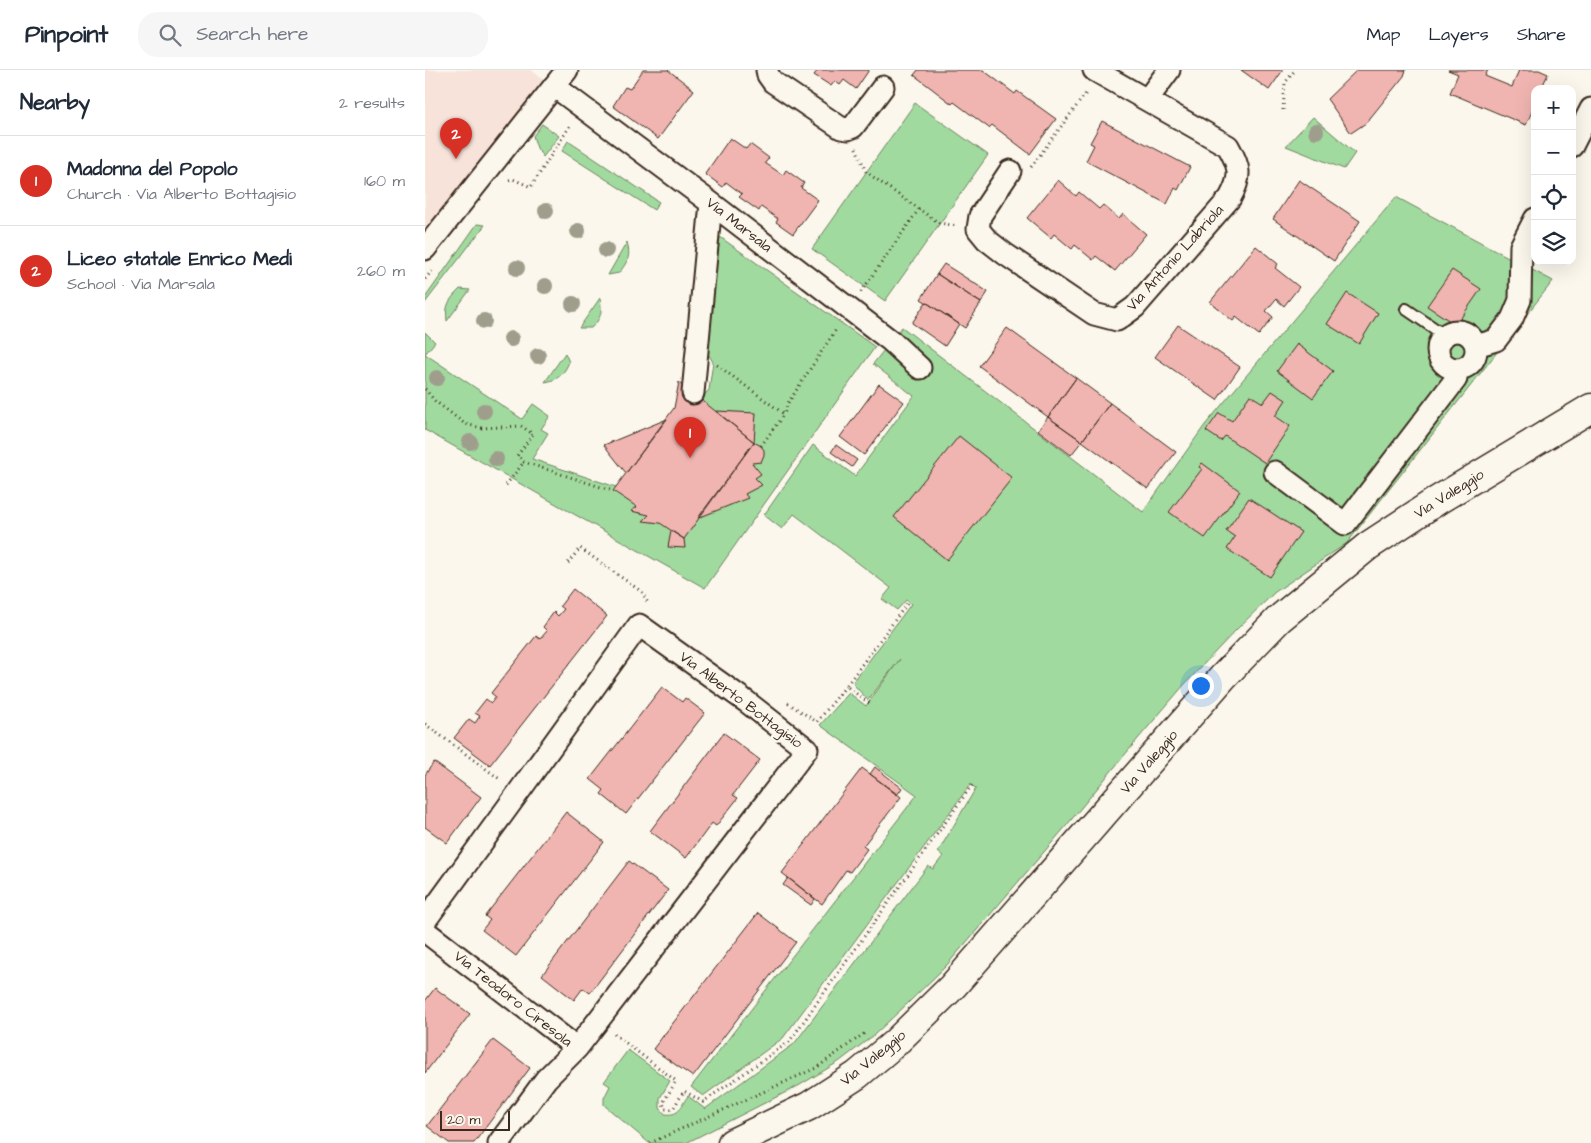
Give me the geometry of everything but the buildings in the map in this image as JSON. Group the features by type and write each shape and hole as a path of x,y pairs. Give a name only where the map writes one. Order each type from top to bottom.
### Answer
{"main road":[{"name":"Via Valeggio","path":"732,1143 809,1106 857,1075 895,1043 952,987 1223,677 1279,619 1368,546 1438,500 1591,408"}],"street":[{"path":"767,70 768,76 773,82 841,128 848,129 853,127 883,87"},
{"path":"1147,100 1169,70"},
{"name":"Via Antonio Labriola","path":"978,229 987,240 1005,254 1093,314 1117,320 1135,307 1230,198 1238,176 1237,162 1228,146 1098,72"},
{"name":"Via Marsala","path":"430,257 560,78 582,107 891,341 920,368"},
{"path":"1576,138 1591,110"},
{"path":"978,229 980,216 1010,171"},
{"path":"693,393 711,203"},
{"path":"1476,346 1496,340 1515,313 1520,300 1521,246 1534,220"},
{"path":"1450,332 1463,332 1469,335 1476,346 1474,359 1465,368 1447,367 1439,358 1438,346 1444,335 1450,332"},
{"path":"1275,472 1345,524 1456,379 1456,369"},
{"name":"Via Alberto Bottagisio","path":"425,921 519,794 639,625 747,702 807,749 577,1048 546,1079 499,1143"},
{"name":"Via Teodoro Ciresola","path":"425,931 577,1048"}],"lane":[{"path":"1406,309 1444,335"}],"path":[{"path":"1283,110 1285,83 1295,70"},
{"path":"1010,171 1028,172 1098,72"},
{"path":"507,180 513,180 531,187 582,107"},
{"path":"848,129 866,172 939,223 978,229"},
{"path":"761,446 785,414 788,402 849,310 919,209"},
{"path":"425,279 430,257"},
{"path":"697,350 785,414"},
{"path":"425,390 435,401 465,424 483,428 521,426 533,434 517,456 524,462 613,491"},
{"path":"506,485 524,462"},
{"path":"785,701 817,722 909,602"},
{"path":"846,686 869,703"},
{"path":"425,724 519,794"},
{"path":"598,1020 676,1081 663,1103 665,1109 673,1108 684,1091 703,1102 789,1042 972,785"},
{"path":"650,1143 816,1068 871,1028"}],"shaded area":[{"path":"425,70 531,70 547,82 425,235"}],"green space":[{"path":"915,103 988,155 885,301 812,249"},
{"path":"1313,117 1355,153 1344,169 1286,146"},
{"path":"542,124 559,136 543,157 537,148 533,136"},
{"path":"568,141 659,202 654,210 562,151"},
{"path":"1396,197 1553,281 1347,543 1275,592 1236,630 1184,685 946,966 906,1005 874,1035 840,1061 800,1085 686,1143 649,1143 604,1105 604,1098 610,1086 604,1082 628,1050 670,1081 660,1098 660,1108 665,1114 670,1114 680,1110 688,1096 705,1109 794,1044 928,866 933,869 943,856 938,852 976,788 970,785 783,1038 703,1096 691,1087 917,795 820,725 849,693 866,706 900,659 868,700 854,685 854,681 911,604 906,600 897,610 882,599 891,588 794,514 782,529 764,515 813,445 855,476 914,396 873,364 902,327 1143,512 1205,425"},
{"path":"477,224 485,225 425,303 425,298"},
{"path":"720,237 875,347 705,588 425,430 425,354 522,419 533,404 550,416 541,429 548,433 532,459 616,487 709,390 713,362 704,347"},
{"path":"627,242 629,255 627,262 619,273 608,275"},
{"path":"460,289 470,290 447,321 449,303"},
{"path":"600,298 601,311 597,321 591,328 579,328"},
{"path":"425,332 435,342 425,354"},
{"path":"565,353 569,362 565,370 557,378 545,382"}],"place":[{"name":"Liceo statale Enrico Medi","path":"456,159"},
{"name":"Madonna del Popolo","path":"690,458"}]}
